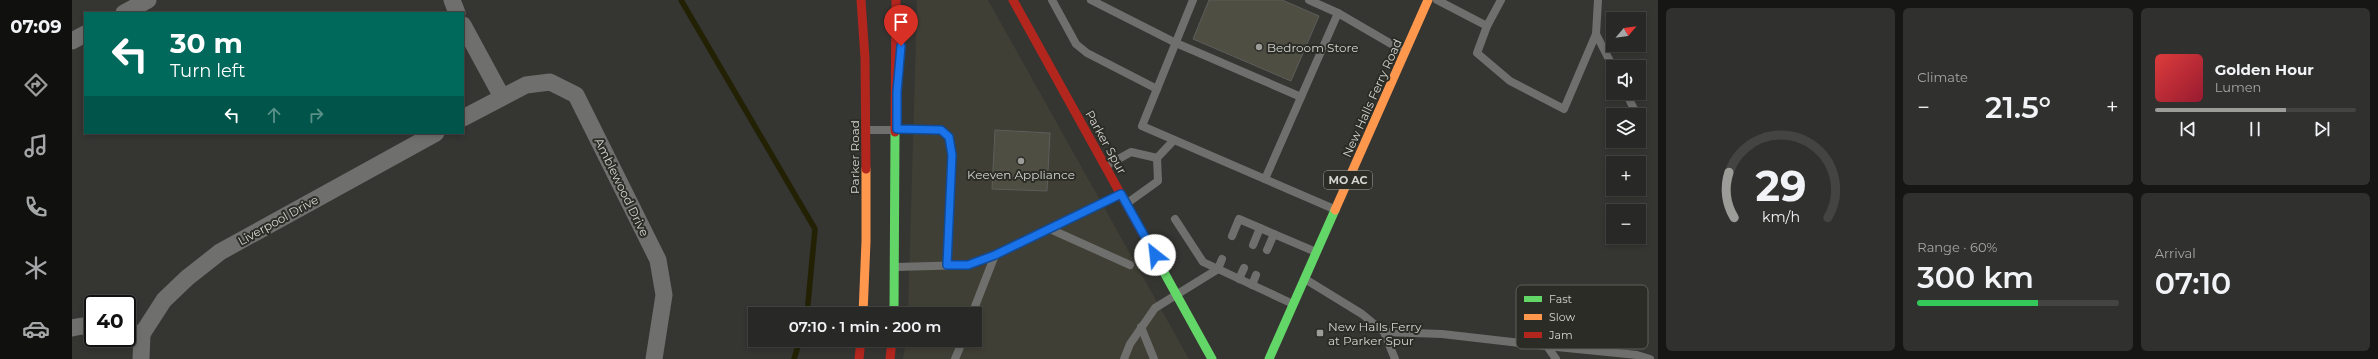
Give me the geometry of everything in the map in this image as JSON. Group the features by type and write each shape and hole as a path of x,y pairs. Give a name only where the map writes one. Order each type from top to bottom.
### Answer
{"main road":[{"name":"Parker Road","path":"861,0 865,58 866,130 864,307"},
{"path":"894,307 897,129 896,0"},
{"path":"897,92 906,0"},
{"name":"Parker Spur","path":"1013,0 1212,359"},
{"name":"New Halls Ferry Road","path":"1269,359 1428,0"},
{"path":"860,359 861,347"},
{"path":"890,359 891,347"}],"street":[{"path":"126,12 148,0"},
{"path":"452,0 457,12"},
{"path":"464,27 502,97 464,117"},
{"path":"72,41 84,35"},
{"name":"Amblewood Drive","path":"502,97 526,85 550,82 576,95 658,260 664,295 654,359"},
{"name":"Liverpool Drive","path":"136,331 164,300 187,278 220,252 434,134"},
{"path":"72,328 84,326"},
{"path":"136,340 141,359"}],"lane":[{"path":"1052,0 1076,44 1087,54 1157,89"},
{"path":"1091,0 1176,43 1301,98"},
{"path":"1193,0 1142,126 1335,210"},
{"path":"1309,0 1338,13 1405,52"},
{"path":"1437,0 1487,26"},
{"path":"1501,0 1487,26 1476,53 1510,81 1564,109 1596,34 1598,0"},
{"path":"1265,179 1338,13"},
{"path":"1596,34 1609,60"},
{"path":"866,130 941,130 949,137 952,155 947,265"},
{"path":"1126,204 1158,181 1157,158 1174,140"},
{"path":"1105,166 1131,152 1157,158"},
{"path":"896,267 968,265 995,255 1121,194"},
{"path":"1175,219 1203,262 1293,304"},
{"path":"1232,236 1240,219 1316,252"},
{"path":"1253,245 1260,228"},
{"path":"1050,229 1130,266"},
{"path":"1267,250 1274,234"},
{"path":"975,307 995,255"},
{"path":"1124,359 1130,344 1155,308 1218,269 1222,259"},
{"path":"1239,279 1244,268"},
{"path":"1252,285 1256,275"},
{"path":"1305,278 1362,314 1384,332 1394,359"},
{"path":"1142,327 1154,359"},
{"path":"1384,332 1442,334 1516,342"},
{"path":"955,359 960,347"},
{"path":"1549,349 1556,359"},
{"path":"1577,349 1637,355 1650,359"}],"shaded area":[{"path":"917,0 988,0 1189,359 903,359 905,347 982,347 982,307 908,307"}],"building":[{"name":"Bedroom Store","path":"1209,0 1282,0 1319,16 1291,81 1193,39"},
{"name":"Keeven Appliance","path":"995,130 1050,133 1047,191 992,189"}],"waterway":[{"path":"681,0 815,229 808,307"},
{"path":"794,359 798,347"}],"traffic: fast":[{"path":"894,307 895,132"},
{"path":"1269,359 1335,210"},
{"path":"1150,247 1212,359"}],"traffic: slow":[{"path":"1335,210 1428,0"},
{"path":"863,307 866,241 866,169"}],"traffic: jam":[{"path":"861,0 865,58 866,169"},
{"path":"895,132 896,0"},
{"path":"1013,0 1150,247"},
{"path":"859,359 860,347"},
{"path":"890,359 891,347"}],"place":[{"name":"Bedroom Store","path":"1259,47"},
{"name":"Keeven Appliance","path":"1021,161"},
{"name":"New Halls Ferry at Parker Spur","path":"1320,333"}],"route":[{"path":"901,46 897,92 897,129 941,130 949,137 952,155 947,265 968,265 995,255 1121,194 1155,255"}]}
